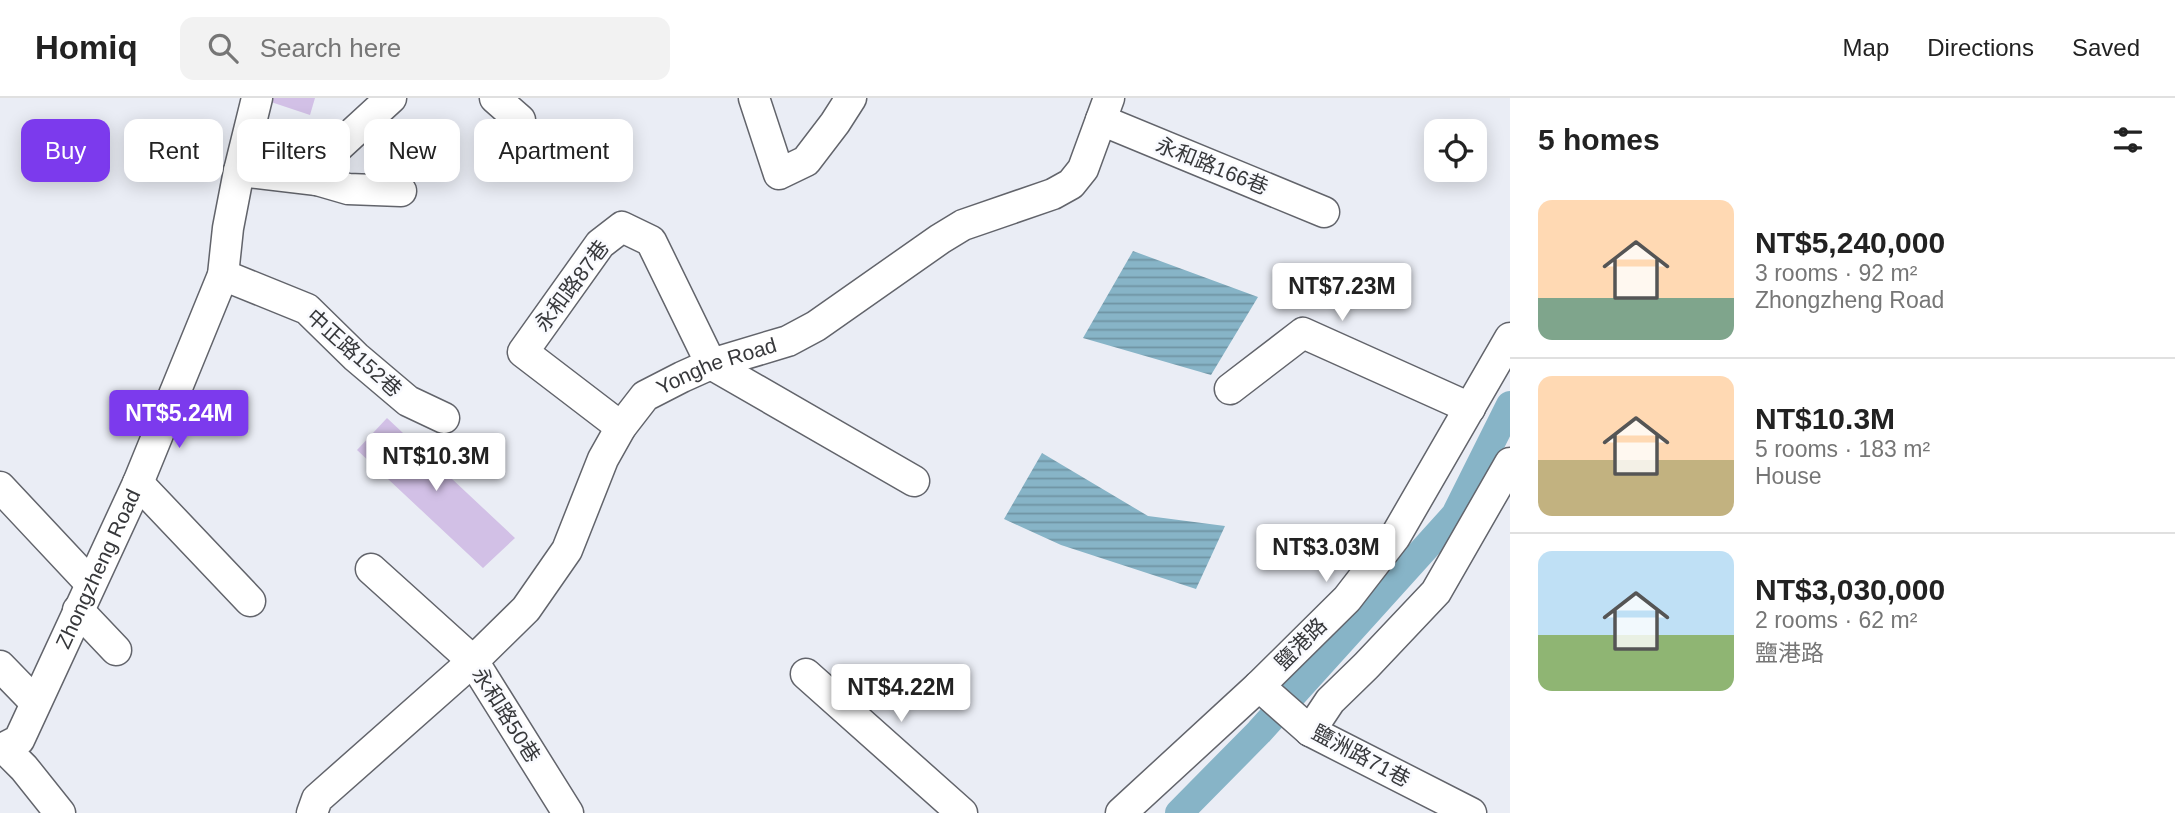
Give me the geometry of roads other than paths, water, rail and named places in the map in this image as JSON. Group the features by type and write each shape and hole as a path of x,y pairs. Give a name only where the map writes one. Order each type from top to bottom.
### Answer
{"street":[{"name":"Zhongzheng Road","path":"252,119 257,98"},
{"path":"350,136 391,98"},
{"path":"495,98 519,119"},
{"path":"754,98 779,174 806,161 851,98"},
{"name":"永和路166巷","path":"1105,109 1324,212"},
{"name":"Yonghe Road","path":"312,813 317,799 472,661 526,609 567,550 603,459 621,428 645,396 711,364 788,341 816,326 963,225 1053,194 1071,184 1083,169 1105,109"},
{"name":"Zhongzheng Road","path":"2,749 19,740 138,483 222,275 237,181"},
{"path":"324,182 348,189 401,191"},
{"name":"永和路87巷","path":"621,428 523,352 600,243 622,227 651,241 711,364"},
{"name":"中正路152巷","path":"222,275 307,309 356,357 408,401 444,418"},
{"path":"1230,389 1303,333 1469,408"},
{"name":"鹽港路","path":"1121,813 1259,686 1347,599 1395,537 1510,338"},
{"path":"711,364 914,481"},
{"path":"1310,731 1330,701 1436,592 1499,505 1510,463"},
{"path":"138,483 250,601"},
{"path":"0,487 90,583"},
{"name":"永和路50巷","path":"371,569 472,661 568,813"},
{"path":"78,610 116,650"},
{"path":"0,666 35,702"},
{"path":"806,674 962,813"},
{"name":"鹽洲路71巷","path":"1259,686 1310,731 1471,813"},
{"path":"2,749 24,768 60,813"}],"water":[{"path":"1133,251 1258,297 1211,375 1083,338"},
{"path":"1042,453 1148,516 1225,526 1196,589 1061,545 1004,519"}],"waterway":[{"path":"1179,813 1259,732 1455,515 1510,405"}]}
